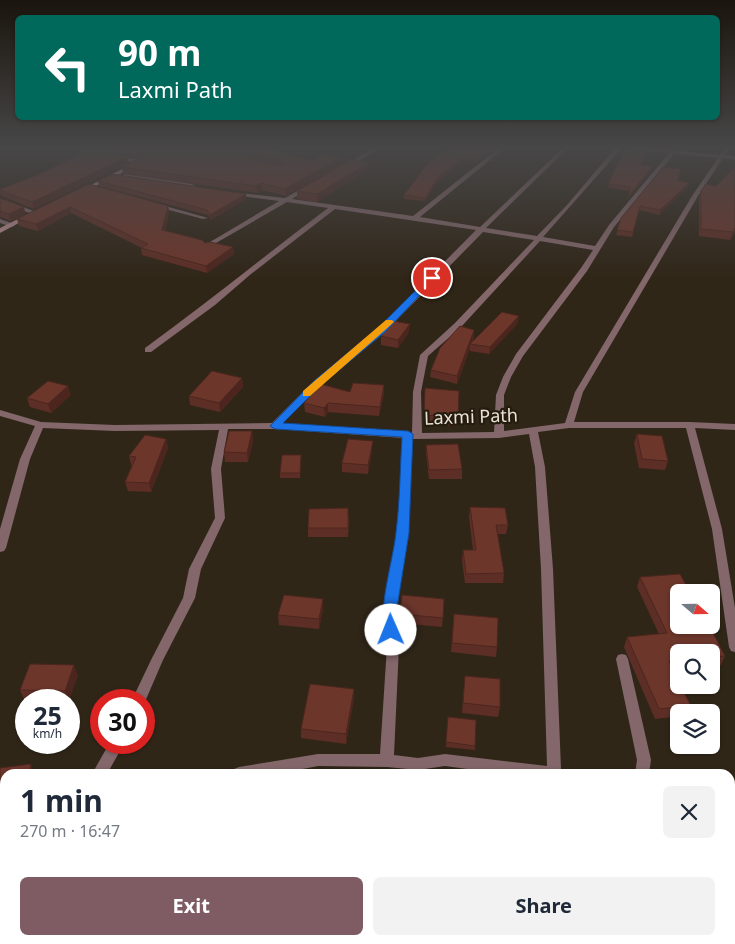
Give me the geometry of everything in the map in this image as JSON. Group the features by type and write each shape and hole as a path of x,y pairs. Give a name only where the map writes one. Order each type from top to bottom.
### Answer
{"street":[{"path":"74,194 81,191"},
{"path":"225,191 332,208 415,218 595,248"},
{"path":"207,246 302,191"},
{"path":"415,218 449,191"},
{"path":"275,426 317,383 382,330 521,191"},
{"path":"387,761 393,646 389,614 403,533 417,392 424,355 458,325 582,191"},
{"path":"499,435 500,394 507,376 535,334 584,269 595,248 641,191"},
{"path":"569,425 579,392 698,191"},
{"path":"0,200 34,213"},
{"path":"151,204 205,218"},
{"path":"148,350 205,308 248,272 332,208"},
{"path":"0,231 42,210"},
{"path":"0,221 12,225"},
{"name":"Laxmi Path","path":"0,413 40,425 115,428 275,426 413,435 499,435 569,425 690,424 735,427"},
{"path":"690,424 717,529 735,647"},
{"path":"0,548 25,459 40,425"},
{"path":"144,689 156,660 189,598 195,569 220,518 216,469 224,427"},
{"path":"533,431 540,467 547,569 555,769"},
{"path":"622,658 644,760 643,769"},
{"path":"102,769 111,754"},
{"path":"267,769 318,760 387,761 418,764 445,760 521,769"}],"building":[{"path":"3,191 55,191 32,202"},
{"path":"74,191 114,191 168,206 162,230 202,240 205,243 210,242 233,247 206,266 141,248 148,244 70,207 36,224 17,219"},
{"path":"136,191 226,191 246,194 210,215 207,210"},
{"path":"297,191 322,191 317,194"},
{"path":"407,191 429,191 425,198 404,195"},
{"path":"643,191 680,191 660,210 640,206 633,232 617,230 621,218"},
{"path":"701,191 735,191 735,228 733,232 701,229"},
{"path":"0,198 24,207 9,214 0,211"},
{"path":"502,312 519,316 490,347 470,344"},
{"path":"393,321 410,324 398,340 381,336"},
{"path":"460,326 474,330 457,376 431,370 440,348"},
{"path":"212,371 242,378 219,403 189,396"},
{"path":"48,381 68,386 48,404 27,398"},
{"path":"353,383 384,385 380,407 328,403 324,408 304,403 320,384 350,392"},
{"path":"425,388 459,391 458,417 424,415"},
{"path":"229,431 252,431 247,453 224,452"},
{"path":"637,434 662,436 668,461 642,459"},
{"path":"145,435 166,439 149,483 125,482 136,457 129,456"},
{"path":"348,439 373,441 368,465 342,463"},
{"path":"458,444 462,469 429,470 426,445"},
{"path":"282,455 301,455 300,473 280,473"},
{"path":"470,507 505,508 508,525 496,525 504,573 466,574 463,550 476,550"},
{"path":"348,508 348,528 308,528 309,509"},
{"path":"680,574 686,584 670,584 670,634 714,634 719,644 670,644 670,694 685,694 690,704 670,704 670,708 659,709 627,637 667,633 640,577"},
{"path":"284,595 323,599 319,619 278,615"},
{"path":"402,595 444,599 443,618 400,614"},
{"path":"454,614 498,618 497,647 452,643"},
{"path":"720,646 725,656 720,656"},
{"path":"30,664 74,665 66,689 20,689"},
{"path":"465,676 500,679 500,707 463,703"},
{"path":"310,684 354,689 346,734 301,729"},
{"path":"448,717 476,720 475,746 446,742"},
{"path":"31,764 30,769 0,768"}],"slow traffic":[{"path":"307,394 317,383 382,330 389,322"}],"route":[{"path":"391,630 389,614 403,533 408,434 275,426 317,383 382,330 432,278"}]}
